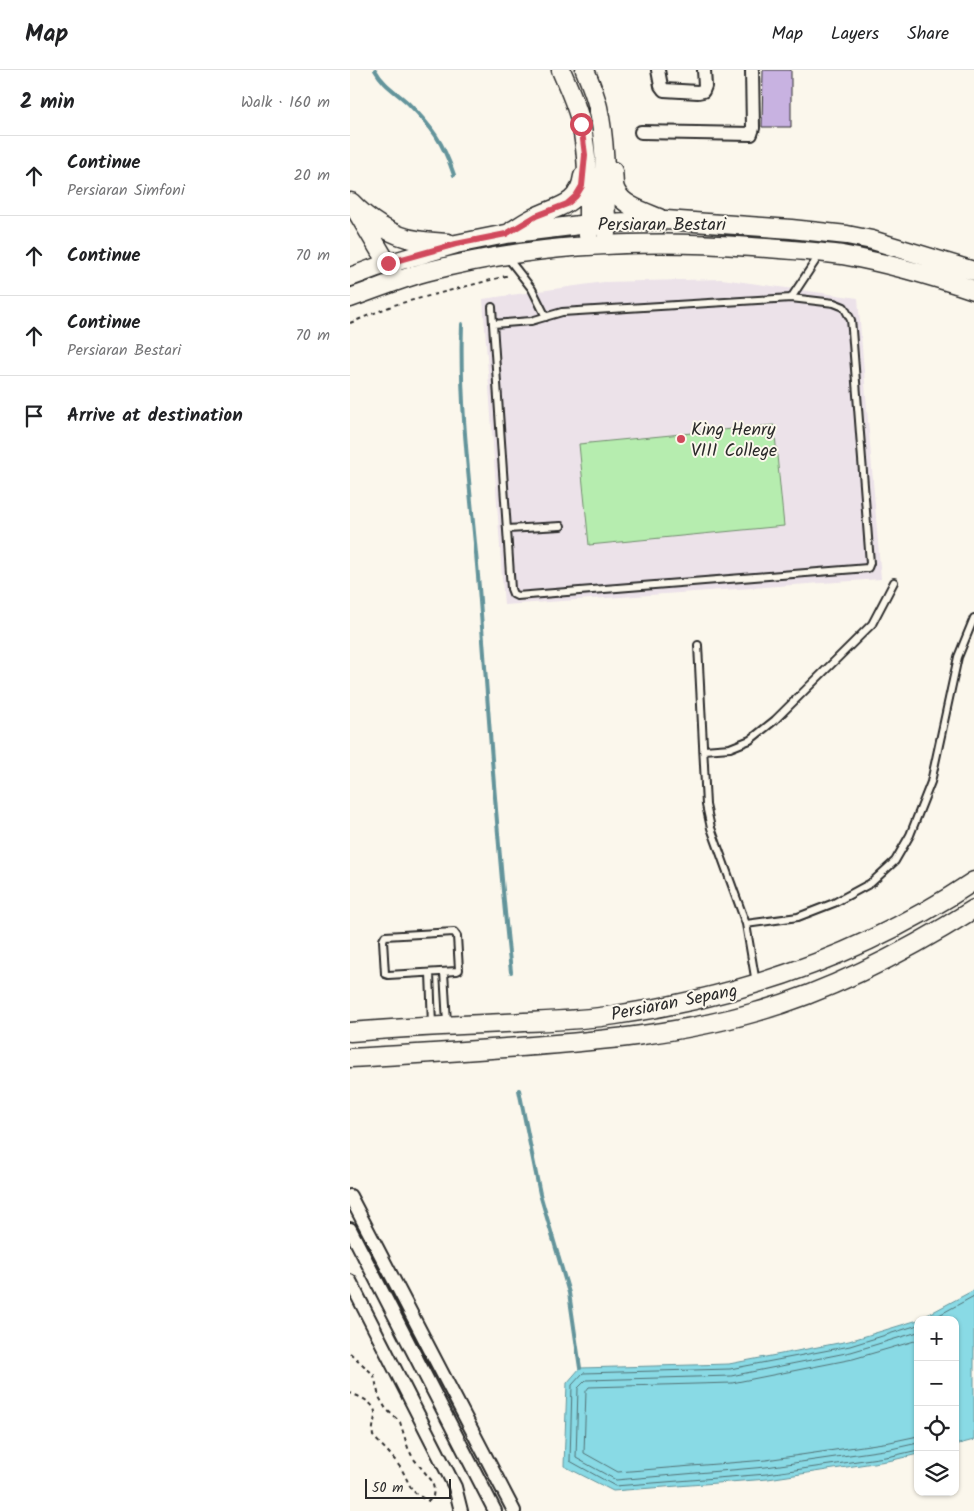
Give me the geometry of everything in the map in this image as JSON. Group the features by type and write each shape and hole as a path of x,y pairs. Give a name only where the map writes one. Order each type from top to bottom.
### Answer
{"street":[{"path":"561,70 581,124 597,223 606,245"},
{"path":"585,70 598,106 604,160 597,223 588,246"},
{"path":"658,70 661,86 664,90 698,92 703,91 705,86 704,70"},
{"path":"641,132 751,134 753,128 752,70"},
{"path":"601,132 612,150 616,191 625,201 638,210 666,220"},
{"path":"506,234 536,216 567,204 576,196 582,186 585,155"},
{"path":"350,201 369,218 404,237 456,244"},
{"path":"350,201 392,283"},
{"name":"Persiaran Bestari","path":"350,277 383,265 456,244 506,234 597,223 666,220 791,228 847,235 872,240 974,271"},
{"path":"350,223 383,265"},
{"name":"Persiaran Bestari","path":"350,298 392,283 448,267 507,256 588,246 668,244 731,245 842,255 886,265 974,290"},
{"name":"Persiaran Sepang","path":"350,1032 613,1016 692,1002 791,973 867,943 928,911 974,881"},
{"name":"Persiaran Sepang","path":"350,1058 617,1039 697,1026 756,1012 803,996 878,965 941,930 974,909"},
{"path":"350,1040 440,1036 446,1038 448,1052"},
{"path":"350,1196 514,1511"},
{"path":"350,1230 495,1511"},
{"path":"350,1281 455,1487 461,1511"}],"lane":[{"path":"791,298 821,253"},
{"path":"507,256 532,289 546,317"},
{"path":"492,307 493,324 507,528 513,594 517,596 868,568 870,563 851,320 844,307 834,303 791,298 562,312 530,321 493,324"},
{"path":"507,528 561,526"},
{"path":"704,750 730,748 750,740 775,720 872,624 894,582"},
{"path":"746,924 798,917 834,903 871,883 895,861 910,834 931,782 958,657 974,618"},
{"path":"698,645 706,805 711,828 746,924 756,984"},
{"path":"454,932 457,936 458,970 444,972 385,974 384,937 454,932"},
{"path":"439,1026 444,972"},
{"path":"430,973 439,1026"}],"path":[{"path":"350,323 394,304 519,272"},
{"path":"350,1353 374,1375 379,1397 386,1408 400,1422 413,1458 432,1482 434,1490 433,1496 429,1501 415,1495 398,1464 373,1436 376,1412 373,1407 368,1401 350,1393"}],"shaded area":[{"name":"King Henry VIII College","path":"722,279 858,298 881,579 504,605 483,299 604,282"}],"green space":[{"path":"774,425 784,526 589,545 579,444"}],"water":[{"path":"974,1290 974,1440 959,1444 959,1316 925,1316"},
{"path":"914,1321 914,1455 893,1460 768,1479 613,1491 564,1466 567,1383 580,1368 729,1364 849,1341"}],"building":[{"path":"763,70 791,70 791,127 762,127"}],"waterway":[{"path":"375,70 378,76 424,120 446,153 454,175"},
{"path":"462,324 464,423 479,588 497,828 511,972"},
{"path":"519,1090 540,1194 569,1293 580,1368"}],"place":[{"name":"King Henry VIII College","path":"681,439"}],"route":[{"path":"388,263 406,260 456,244 506,234 536,216 567,204 576,196 582,186 585,155 581,124"}]}
